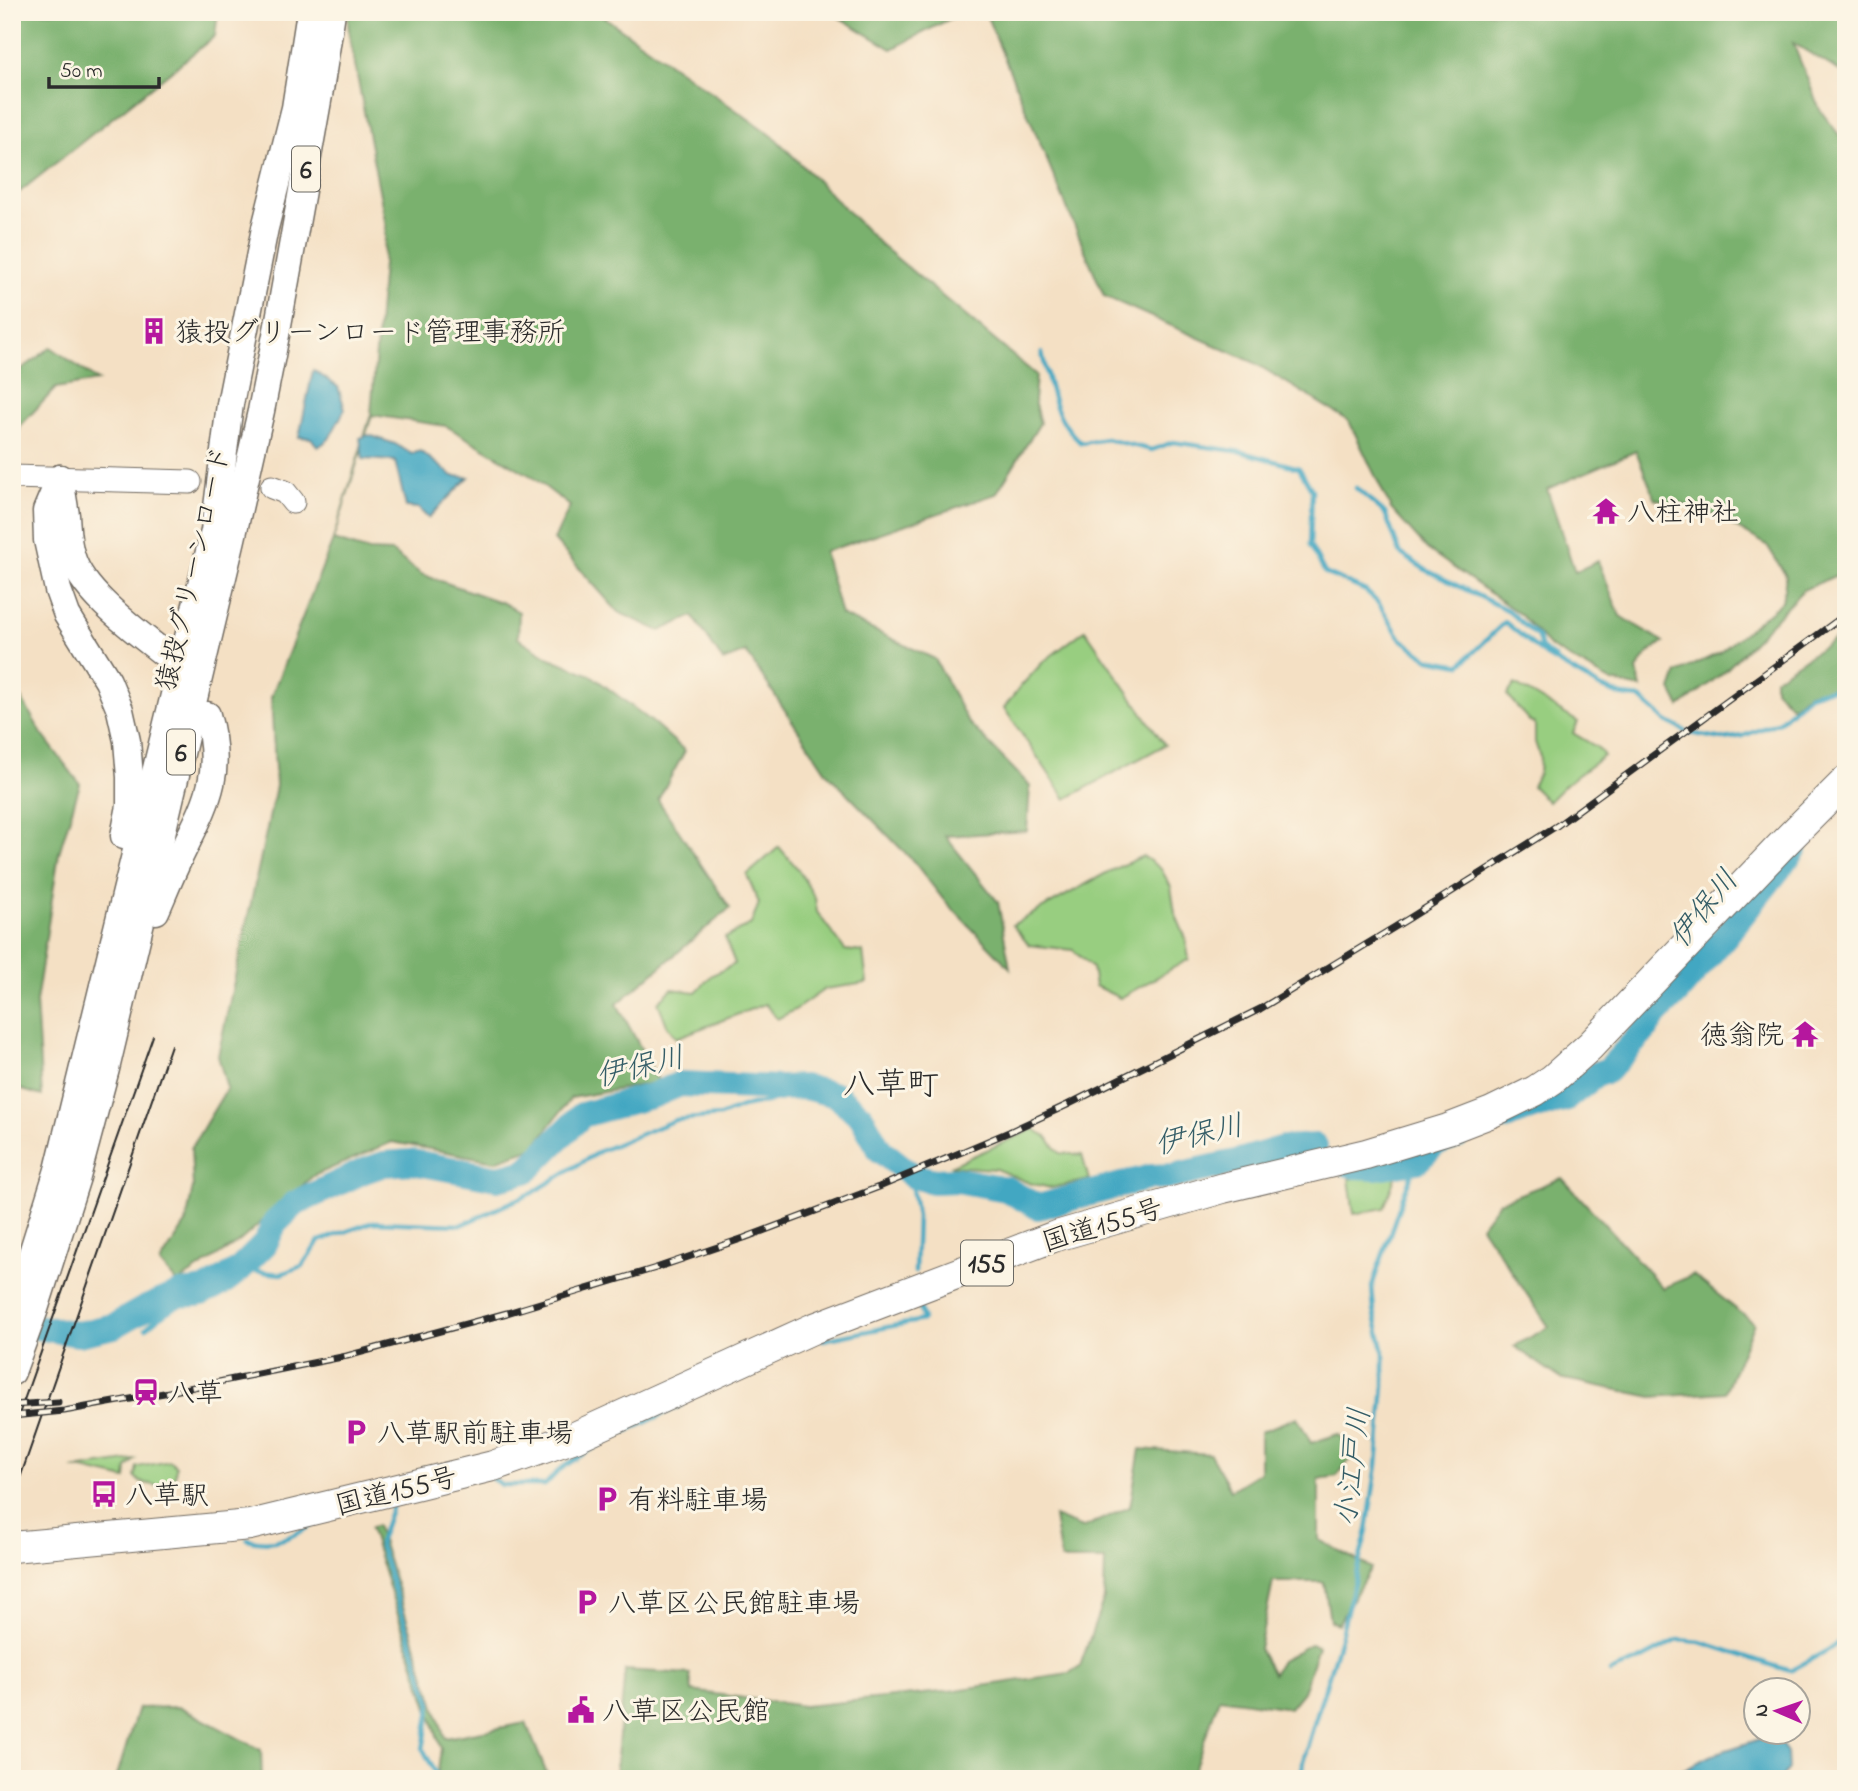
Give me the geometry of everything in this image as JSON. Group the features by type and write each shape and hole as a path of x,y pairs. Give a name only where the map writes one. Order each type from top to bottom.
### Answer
{"highway":[{"name":"国道155号","path":"15,1553 250,1525 493,1466 575,1437 812,1329 1053,1237 1223,1188 1366,1154 1448,1129 1492,1112 1553,1079 1590,1046 1846,781"}],"main road":[{"name":"猿投グリーンロード","path":"12,1372 35,1309 67,1174 79,1082 214,531 230,404 265,228 295,108 310,12"},
{"name":"猿投グリーンロード","path":"12,1317 106,1069 261,411 332,12"},
{"path":"12,477 190,482"},
{"path":"60,478 46,511 47,540 58,590 67,614 108,681 120,710 127,741 130,777 130,806 79,1082"},
{"path":"60,478 68,542 72,560 81,577 93,592 172,660"},
{"path":"272,487 285,492 293,502"},
{"path":"128,970 149,935 175,865 210,793 214,743 207,715"}],"green space":[{"path":"12,12 218,12 215,36 12,198"},
{"path":"349,12 597,12 774,137 880,244 1036,375 1034,401 1040,423 996,494 824,552 841,615 935,659 968,722 1030,786 1027,831 945,836 998,902 1010,968 943,899 914,862 827,773 746,652 723,661 693,616 660,631 618,612 554,540 570,506 531,476 446,426 372,415 333,540 371,414 386,226 350,39"},
{"path":"830,12 963,12 892,49"},
{"path":"985,12 1846,12 1846,75 1793,43 1820,110 1846,144 1846,571 1803,590 1725,671 1680,707 1671,690 1677,673 1719,653 1782,602 1786,576 1767,545 1716,516 1683,504 1655,499 1636,451 1547,489 1575,572 1598,561 1620,616 1664,642 1647,654 1637,670 1641,688 1612,682 1550,647 1521,615 1427,549 1391,509 1349,421 1253,362 1104,296"},
{"path":"51,347 98,381 56,388 21,425 12,451 12,377"},
{"path":"333,540 369,551 392,552 421,574 503,603 519,612 518,638 550,658 591,675 685,751 658,800 730,908 617,1004 659,1082 571,1098 533,1148 495,1161 392,1142 313,1176 240,1241 177,1283 160,1263 186,1223 193,1187 191,1148 227,1088 218,1056 276,786 271,697"},
{"path":"1085,630 1165,745 1066,799 1004,708 1043,662"},
{"path":"1846,632 1846,685 1808,693 1792,707 1775,689 1775,678"},
{"path":"12,682 42,734 80,784 59,853 36,1002 42,1096 12,1087"},
{"path":"1515,684 1578,722 1573,733 1598,748 1604,756 1567,783 1548,802 1532,786 1539,773 1540,757 1535,742 1535,724 1530,722 1507,695"},
{"path":"779,847 798,869 815,898 817,912 845,950 863,952 867,983 825,989 777,1019 765,1004 676,1038 667,1025 658,1002 672,989 696,992 712,975 735,964 725,938 751,924 759,903 747,875"},
{"path":"1143,856 1161,869 1171,887 1175,913 1185,936 1189,959 1120,998 1095,986 1092,968 1073,950 1029,945 1012,925 1108,872"},
{"path":"1034,1129 1046,1136 1060,1153 1082,1155 1089,1180 1051,1188 1029,1183 996,1169 950,1166"},
{"path":"1397,1172 1384,1208 1354,1214 1349,1179"},
{"path":"1562,1178 1663,1288 1693,1275 1754,1323 1725,1392 1652,1397 1560,1378 1514,1346 1549,1327 1481,1226 1499,1202"},
{"path":"1297,1417 1311,1443 1338,1434 1356,1451 1337,1476 1319,1479 1319,1540 1371,1568 1338,1624 1330,1621 1324,1582 1273,1582 1259,1649 1273,1674 1281,1661 1310,1644 1318,1646 1303,1692 1290,1708 1219,1698 1191,1779 615,1779 625,1670 690,1674 692,1691 804,1706 942,1692 1069,1673 1080,1666 1104,1598 1105,1560 1061,1560 1054,1517 1082,1528 1130,1507 1140,1449 1210,1454 1231,1490 1260,1472 1260,1432"},
{"path":"135,1460 127,1468 126,1479 72,1469"},
{"path":"170,1461 176,1466 175,1477 164,1487 140,1482 135,1477 137,1467"},
{"path":"377,1525 445,1738 526,1723 549,1779 437,1779 441,1748 370,1528"},
{"path":"180,1707 261,1750 262,1779 116,1779 138,1708"}],"water":[{"path":"313,370 338,387 345,409 329,439 318,447 311,438 299,437"},
{"path":"369,435 395,444 412,454 420,451 453,476 469,477 428,518 418,508 406,507 395,461 363,459 360,438"},
{"path":"1742,1745 1782,1746 1787,1752 1788,1770 1780,1779 1663,1779 1717,1753"}],"waterway":[{"path":"1042,353 1058,412 1081,443 1106,439 1152,450 1173,442 1242,452 1299,468 1312,490 1310,545 1325,573 1366,591 1379,604 1401,639 1429,659 1460,665 1505,622 1545,655 1600,687 1623,696 1640,698 1666,721 1689,733 1723,739 1743,736 1779,722 1809,695 1846,687"},
{"path":"1356,488 1385,513 1400,553 1426,570 1507,610 1538,637 1541,648 1555,658"},
{"name":"伊保川","path":"1503,1118 1564,1100 1597,1074 1607,1071 1727,934 1794,850"},
{"name":"伊保川","path":"12,1323 78,1334 114,1326 181,1293 206,1290 239,1270 265,1244 275,1223 296,1203 364,1171 384,1164 412,1162 498,1178 526,1171 582,1115 654,1095 680,1084 804,1087 836,1095 861,1116 880,1150 913,1176 934,1181 957,1180 1006,1189 1038,1207 1151,1177 1173,1176 1284,1148 1315,1146"},
{"path":"146,1328 175,1308 201,1304 223,1295 253,1271 281,1274 302,1266 319,1241 373,1222 461,1225 534,1192 600,1151 675,1120 720,1116 742,1107 782,1099"},
{"name":"伊保川","path":"1346,1163 1376,1167 1417,1161 1435,1144 1457,1136"},
{"name":"小江戸川","path":"1301,1779 1303,1761 1341,1635 1367,1530 1377,1465 1384,1353 1374,1311 1372,1286 1417,1161"},
{"path":"913,1176 912,1189 917,1216 915,1272"},
{"path":"823,1340 923,1320 918,1299"},
{"path":"491,1478 502,1485 545,1485 562,1468 593,1448 681,1405"},
{"path":"393,1503 379,1543 431,1704 423,1749 435,1772 435,1779"},
{"path":"247,1539 267,1542 284,1539 317,1522"},
{"path":"1610,1672 1678,1640 1701,1642 1790,1671 1846,1637"}],"tram line":[{"path":"12,1434 153,1036"},
{"path":"12,1501 171,1045"}],"railway":[{"path":"12,1416 64,1411 347,1356 507,1313 744,1238 879,1187 1009,1132 1260,1009 1408,919 1558,825 1846,614"},
{"path":"12,1405 58,1402"}],"place":[{"name":"猿投グリーンロード管理事務所","path":"154,331"},
{"name":"八柱神社","path":"1606,511"},
{"name":"徳翁院","path":"1805,1034"},
{"name":"八草","path":"146,1392"},
{"name":"八草駅前駐車場","path":"356,1432"},
{"name":"八草駅","path":"104,1494"},
{"name":"有料駐車場","path":"607,1499"},
{"name":"八草区公民館駐車場","path":"587,1602"},
{"name":"八草区公民館","path":"581,1710"}],"district":[{"name":"八草町","path":"891,1083"}]}
